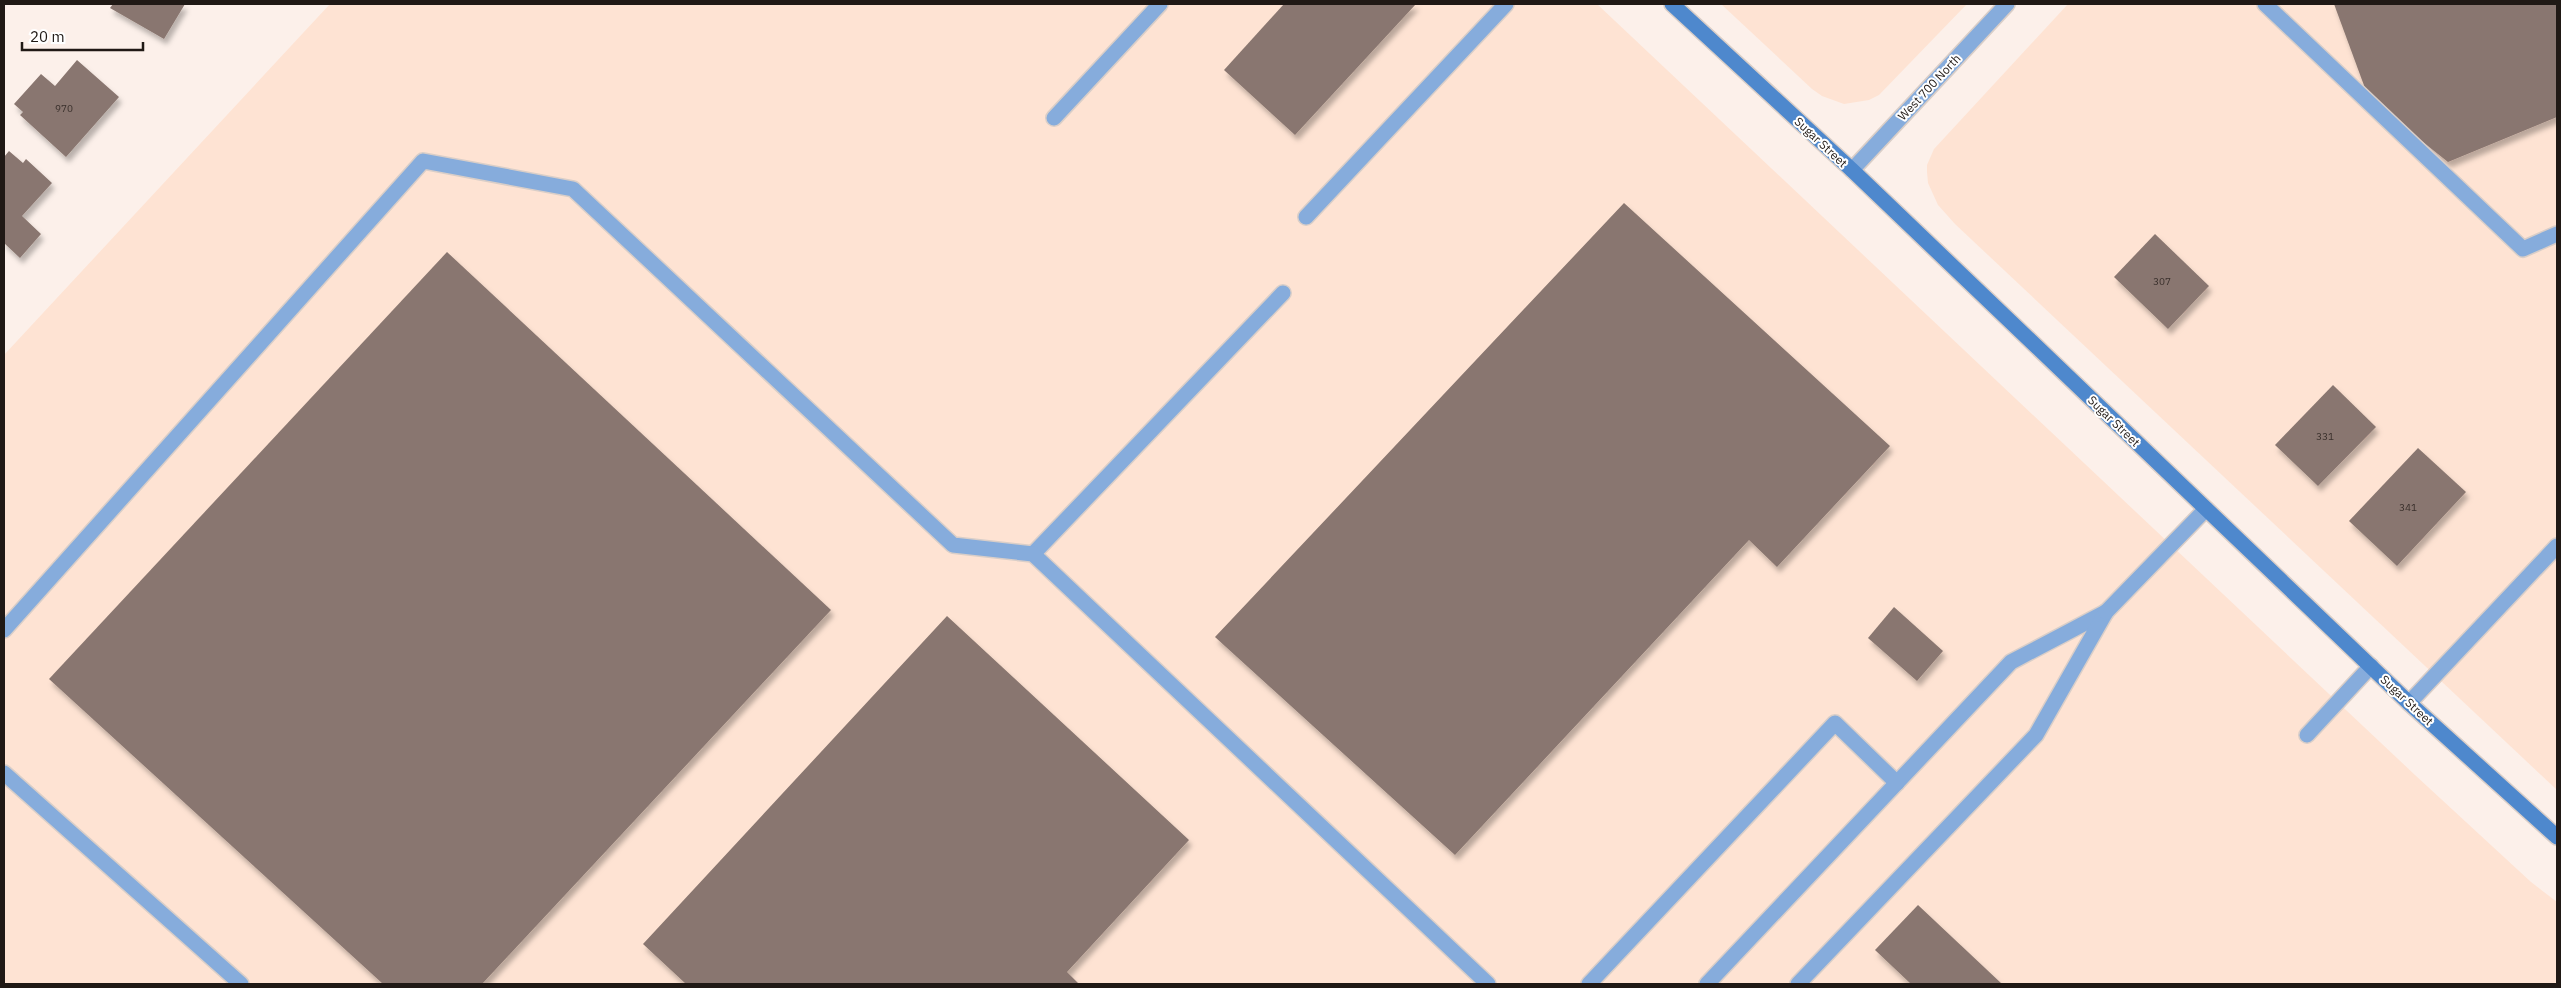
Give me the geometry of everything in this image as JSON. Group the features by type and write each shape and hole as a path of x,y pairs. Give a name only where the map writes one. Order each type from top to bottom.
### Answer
{"street":[{"path":"1054,118 1160,4"},
{"path":"1306,217 1506,4"},
{"name":"Sugar Street","path":"1672,4 1852,170 2409,703 2557,836"},
{"name":"West 700 North","path":"1852,170 2006,4"},
{"path":"2265,4 2523,250 2557,234"},
{"path":"4,630 422,161 573,189 953,545 1033,554 1488,984"},
{"path":"1033,554 1284,293"},
{"path":"1798,984 2036,735 2106,612 2206,509"},
{"path":"2409,703 2554,554"},
{"path":"1707,984 2011,662 2106,612"},
{"path":"2307,735 2371,666"},
{"path":"1589,984 1835,723 1897,783"},
{"path":"4,773 241,984"}],"shaded area":[{"path":"330,4 1597,4 2415,775 2531,882 2557,902 2557,984 4,984 4,355"},
{"path":"1721,4 1967,4 1879,95 1869,100 1844,104 1822,96 1812,89"},
{"path":"2068,4 2557,4 2557,790 1955,224 1938,205 1928,183 1927,172 1927,165 1934,149"}],"building":[{"path":"113,4 185,4 164,39 110,8"},
{"path":"1284,4 1416,4 1295,135 1224,70"},
{"path":"2334,4 2557,4 2557,117 2448,162 2369,99"},
{"path":"77,60 119,97 66,157 20,115 23,112 14,104 41,74 55,86"},
{"path":"9,151 23,163 26,159 52,183 22,216 41,234 20,258 4,243 4,157"},
{"path":"1624,203 1890,446 1777,567 1749,540 1455,855 1215,637"},
{"path":"2155,234 2209,286 2168,329 2114,277"},
{"path":"447,252 831,610 482,984 383,984 49,679"},
{"path":"2333,385 2376,427 2318,486 2275,445"},
{"path":"2418,448 2466,492 2397,566 2349,521"},
{"path":"1894,607 1943,651 1917,681 1868,638"},
{"path":"947,616 1189,840 1067,972 1079,984 686,984 643,944"},
{"path":"1918,905 2002,984 1911,984 1875,950"}]}
